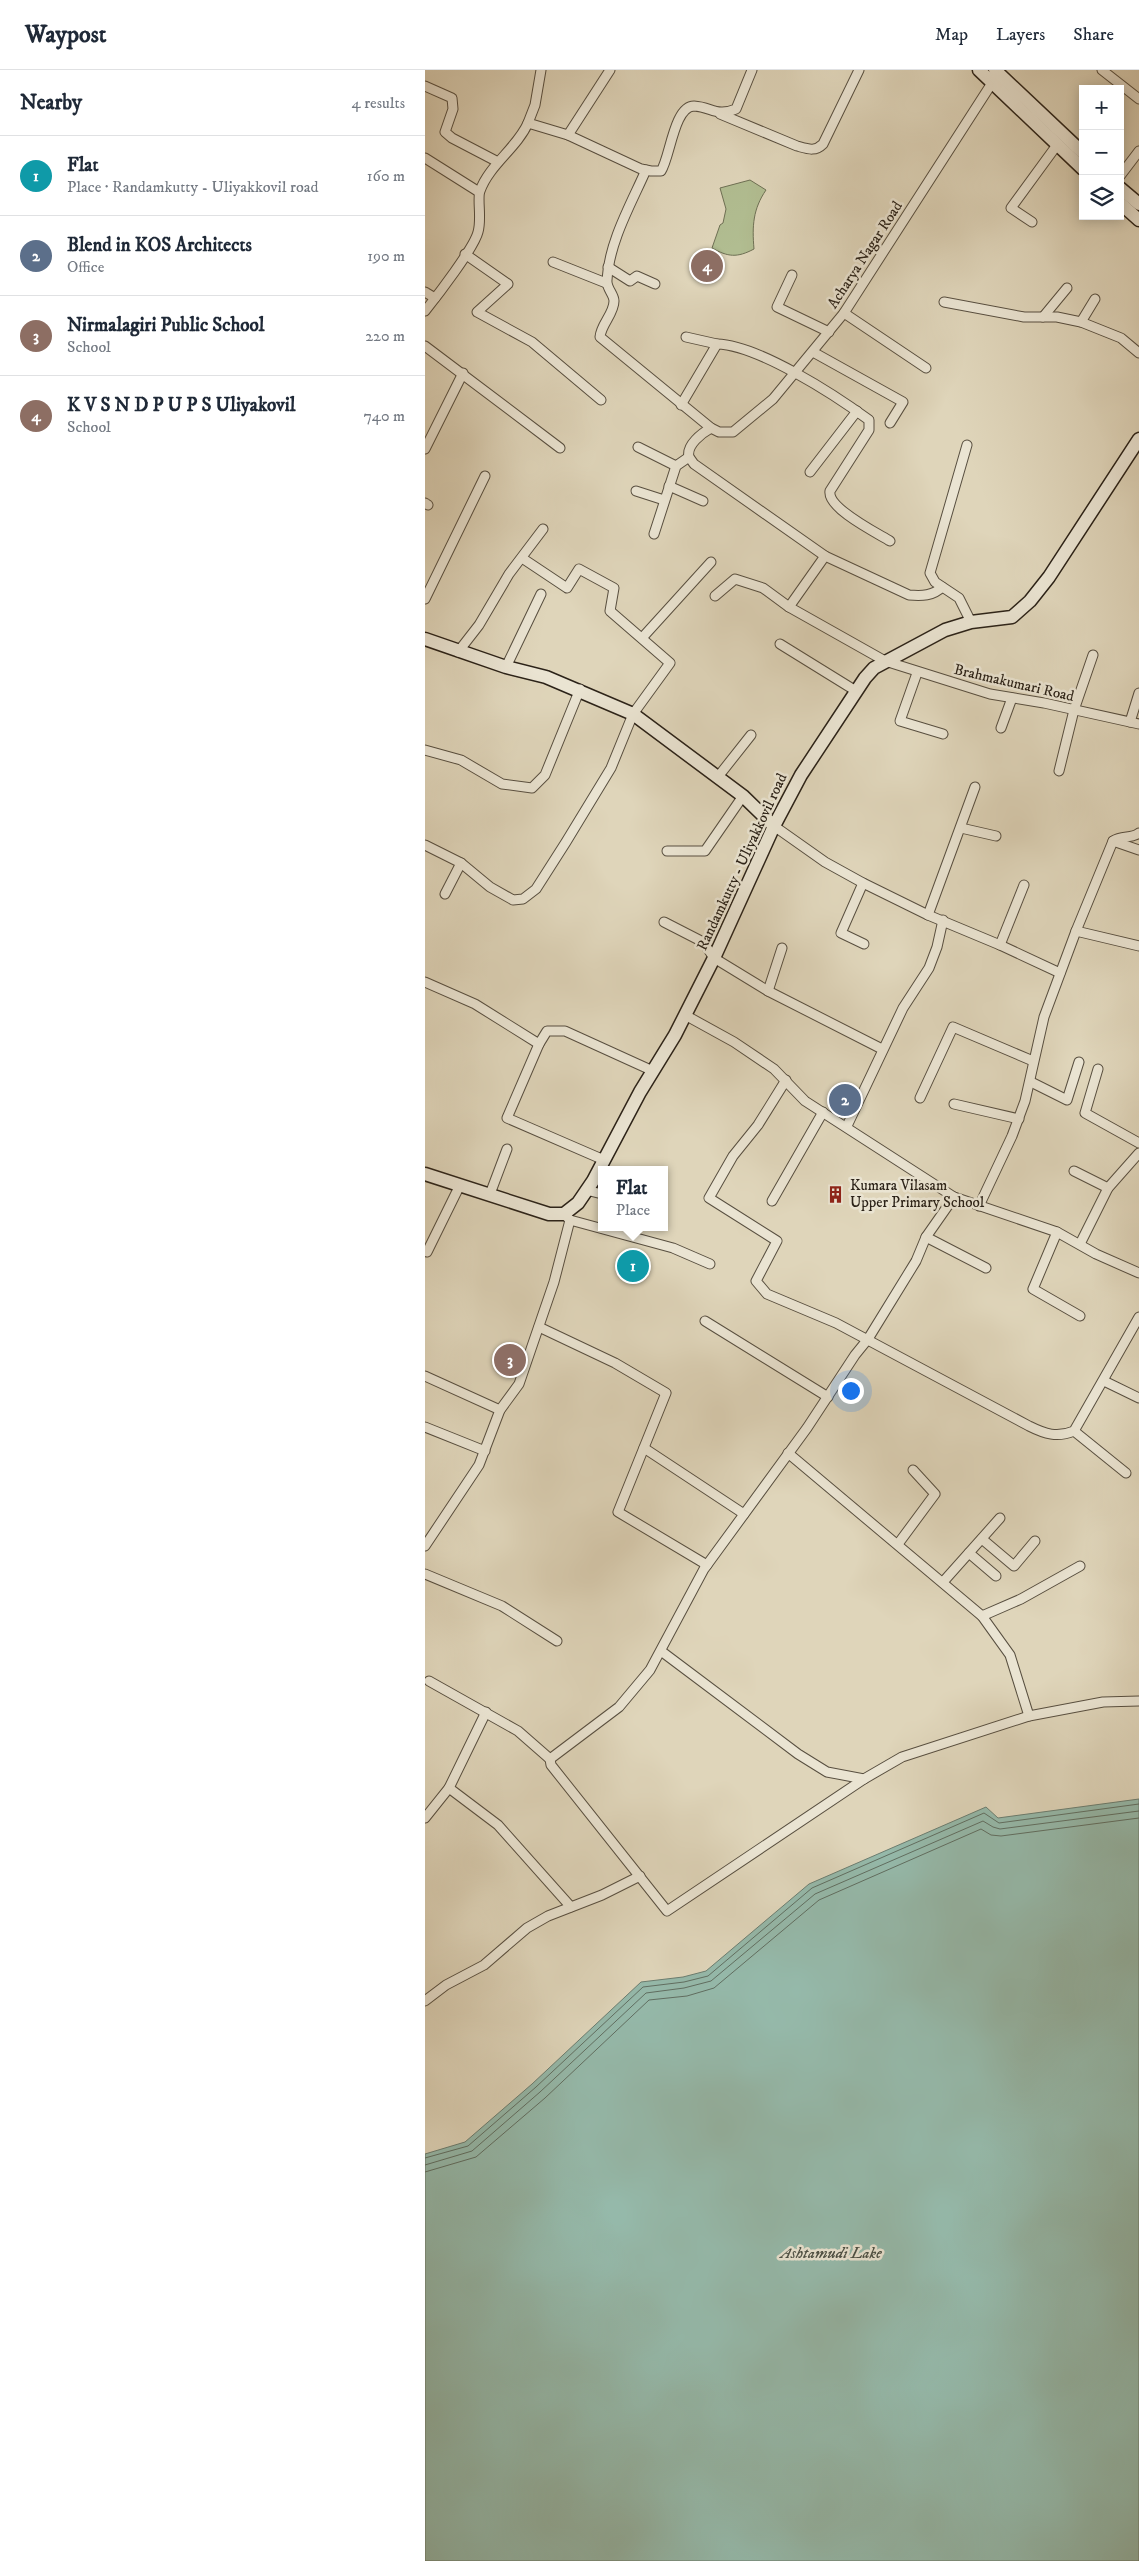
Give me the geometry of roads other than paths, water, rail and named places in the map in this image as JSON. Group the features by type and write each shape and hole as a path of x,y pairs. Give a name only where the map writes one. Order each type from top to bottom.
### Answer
{"street":[{"path":"425,311 478,234 481,215 479,192 498,162 521,137 535,105 541,70"},
{"path":"568,135 610,70"},
{"path":"717,113 725,113 736,109 752,70"},
{"path":"528,123 568,135 646,170 656,172 663,168 677,124 687,108 693,106 717,113 804,148 819,149 859,70"},
{"path":"979,70 994,76 1079,150"},
{"path":"1102,70 1139,99"},
{"path":"994,76 1057,145 1079,164"},
{"name":"Acharya Nagar Road","path":"711,428 726,433 733,432 741,427 773,399 844,314 994,76"},
{"path":"425,86 452,98 453,109 445,132 452,138 498,162"},
{"path":"1032,222 1011,208 1057,145"},
{"path":"1121,175 1139,151"},
{"path":"425,158 479,192"},
{"path":"646,170 611,252 607,283 614,301 612,311 601,330 600,337 711,428 703,432 689,448 689,456 709,475 793,531 825,556 909,595 922,596 937,592 942,587"},
{"path":"1124,191 1139,204"},
{"path":"1124,207 1139,220"},
{"path":"465,254 508,284 477,312 531,342 601,400"},
{"path":"553,262 607,283"},
{"path":"608,267 630,281 637,276 655,284"},
{"path":"792,275 777,307 829,332"},
{"path":"1043,317 1067,288"},
{"path":"425,292 435,298"},
{"path":"1081,322 1095,298"},
{"path":"944,302 1025,317 1057,316 1081,322 1121,338 1139,353"},
{"path":"844,314 926,368"},
{"path":"686,337 717,344 730,344 795,374 869,420 869,430 829,491 829,495 834,504 845,513 890,541"},
{"path":"681,405 717,344"},
{"path":"425,346 560,448"},
{"path":"813,352 903,402 890,423"},
{"path":"425,449 463,374"},
{"path":"811,472 857,411"},
{"name":"Randamkutty - Uliyakkovil road","path":"601,1166 685,1015 714,958 773,826 801,775 856,691 874,668 945,630 971,622 1012,617 1030,601 1055,569 1139,440"},
{"path":"967,445 931,573 932,579 959,598 971,622"},
{"path":"638,447 676,466"},
{"path":"654,534 676,466 689,456"},
{"path":"425,599 485,476"},
{"path":"669,486 703,501"},
{"path":"636,491 664,500"},
{"path":"457,652 479,625 509,574 543,529"},
{"path":"789,607 825,556"},
{"path":"425,845 461,863 489,887 513,900 523,899 531,894 567,842 611,768 633,714 671,663 610,611 614,588 579,569 567,588 522,558"},
{"path":"642,638 711,562"},
{"name":"Brahmakumari Road","path":"715,596 725,585 735,579 743,579 763,588 789,607 885,662 990,694 1134,723"},
{"path":"506,667 541,594"},
{"path":"425,640 506,667 546,676 633,714 743,796 773,826 825,862 929,915 1000,944 1060,973"},
{"path":"780,644 856,691"},
{"path":"1059,771 1074,710 1093,655"},
{"path":"917,673 899,721 943,734"},
{"path":"425,750 461,760 501,784 533,788 545,775 580,690"},
{"path":"1134,723 1139,693"},
{"path":"1001,728 1012,698"},
{"path":"717,778 751,735"},
{"path":"929,915 975,787"},
{"path":"667,851 705,851 743,796"},
{"path":"961,828 996,836"},
{"path":"979,1206 1019,1119 1031,1082 1033,1061 1044,1017 1076,931 1113,841 1119,837 1133,837 1139,832"},
{"path":"1113,841 1139,850"},
{"path":"445,894 461,863"},
{"path":"863,883 841,933 864,944"},
{"path":"1000,944 1024,885"},
{"path":"847,1126 903,1008 929,968 937,946 943,920"},
{"path":"664,922 703,942 714,958 768,991 882,1049"},
{"path":"1076,931 1139,946"},
{"path":"768,991 782,948"},
{"path":"425,982 475,1004 539,1044"},
{"path":"685,1015 733,1042 786,1080 805,1101 954,1196 1057,1232 1096,1254 1139,1273"},
{"path":"920,1098 953,1027 1033,1061"},
{"path":"605,1160 507,1118 539,1044 547,1031 565,1031 653,1071"},
{"path":"1031,1082 1067,1100 1079,1062"},
{"path":"1098,1069 1085,1113 1139,1143"},
{"path":"786,1080 758,1125 733,1156 709,1198 777,1241 756,1281 758,1286 767,1294 836,1322 1045,1434 1056,1436 1074,1431 1139,1317"},
{"path":"954,1104 1019,1119"},
{"path":"772,1201 823,1112"},
{"path":"490,1194 507,1149"},
{"path":"1080,1244 1108,1188 1139,1153"},
{"name":"Randamkutty - Uliyakkovil road","path":"567,1217 598,1171"},
{"path":"1074,1171 1108,1188"},
{"path":"425,1174 549,1214 598,1226"},
{"path":"427,1252 460,1185"},
{"path":"586,1190 598,1193"},
{"path":"550,1759 619,1707 650,1670 707,1565 868,1339 916,1261 926,1237 954,1196"},
{"path":"425,1546 469,1482 485,1450 500,1410 519,1384 554,1282 567,1217"},
{"path":"615,1231 673,1248 710,1264"},
{"path":"1057,1232 1033,1289 1080,1316"},
{"path":"926,1237 985,1268"},
{"path":"705,1321 828,1397"},
{"path":"539,1327 615,1363 666,1393 618,1512 707,1565"},
{"path":"425,1376 500,1410"},
{"path":"1104,1381 1139,1398"},
{"path":"425,1427 485,1450"},
{"path":"1074,1431 1126,1473"},
{"path":"644,1448 744,1514"},
{"path":"788,1453 981,1616 1010,1655 1029,1716"},
{"path":"898,1544 935,1494 913,1470"},
{"path":"943,1582 1000,1518"},
{"path":"982,1539 1014,1566 1035,1541"},
{"path":"969,1553 995,1576"},
{"path":"981,1616 1021,1599 1080,1566"},
{"path":"425,1574 502,1606 557,1641"},
{"path":"661,1651 812,1763 827,1772 864,1779"},
{"path":"429,1682 518,1731 550,1759 551,1765 667,1912 864,1779 902,1757 1029,1716 1103,1702 1139,1699"},
{"path":"425,1818 449,1788 486,1712"},
{"path":"449,1788 498,1825 571,1907"},
{"path":"425,2001 446,1985 484,1965 527,1928 548,1916 640,1876"}],"water":[{"name":"Ashtamudi Lake","path":"1139,1799 1139,2561 425,2561 425,2154 465,2142 532,2084 641,1982 683,1977 706,1971 809,1884 986,1807 998,1818"}],"place":[{"name":"K V S N D P U P S Uliyakovil","path":"707,266"},
{"name":"Blend in KOS Architects","path":"845,1100"},
{"name":"Kumara Vilasam Upper Primary School","path":"836,1194"},
{"name":"Flat","path":"633,1266"},
{"name":"Nirmalagiri Public School","path":"510,1360"}]}
